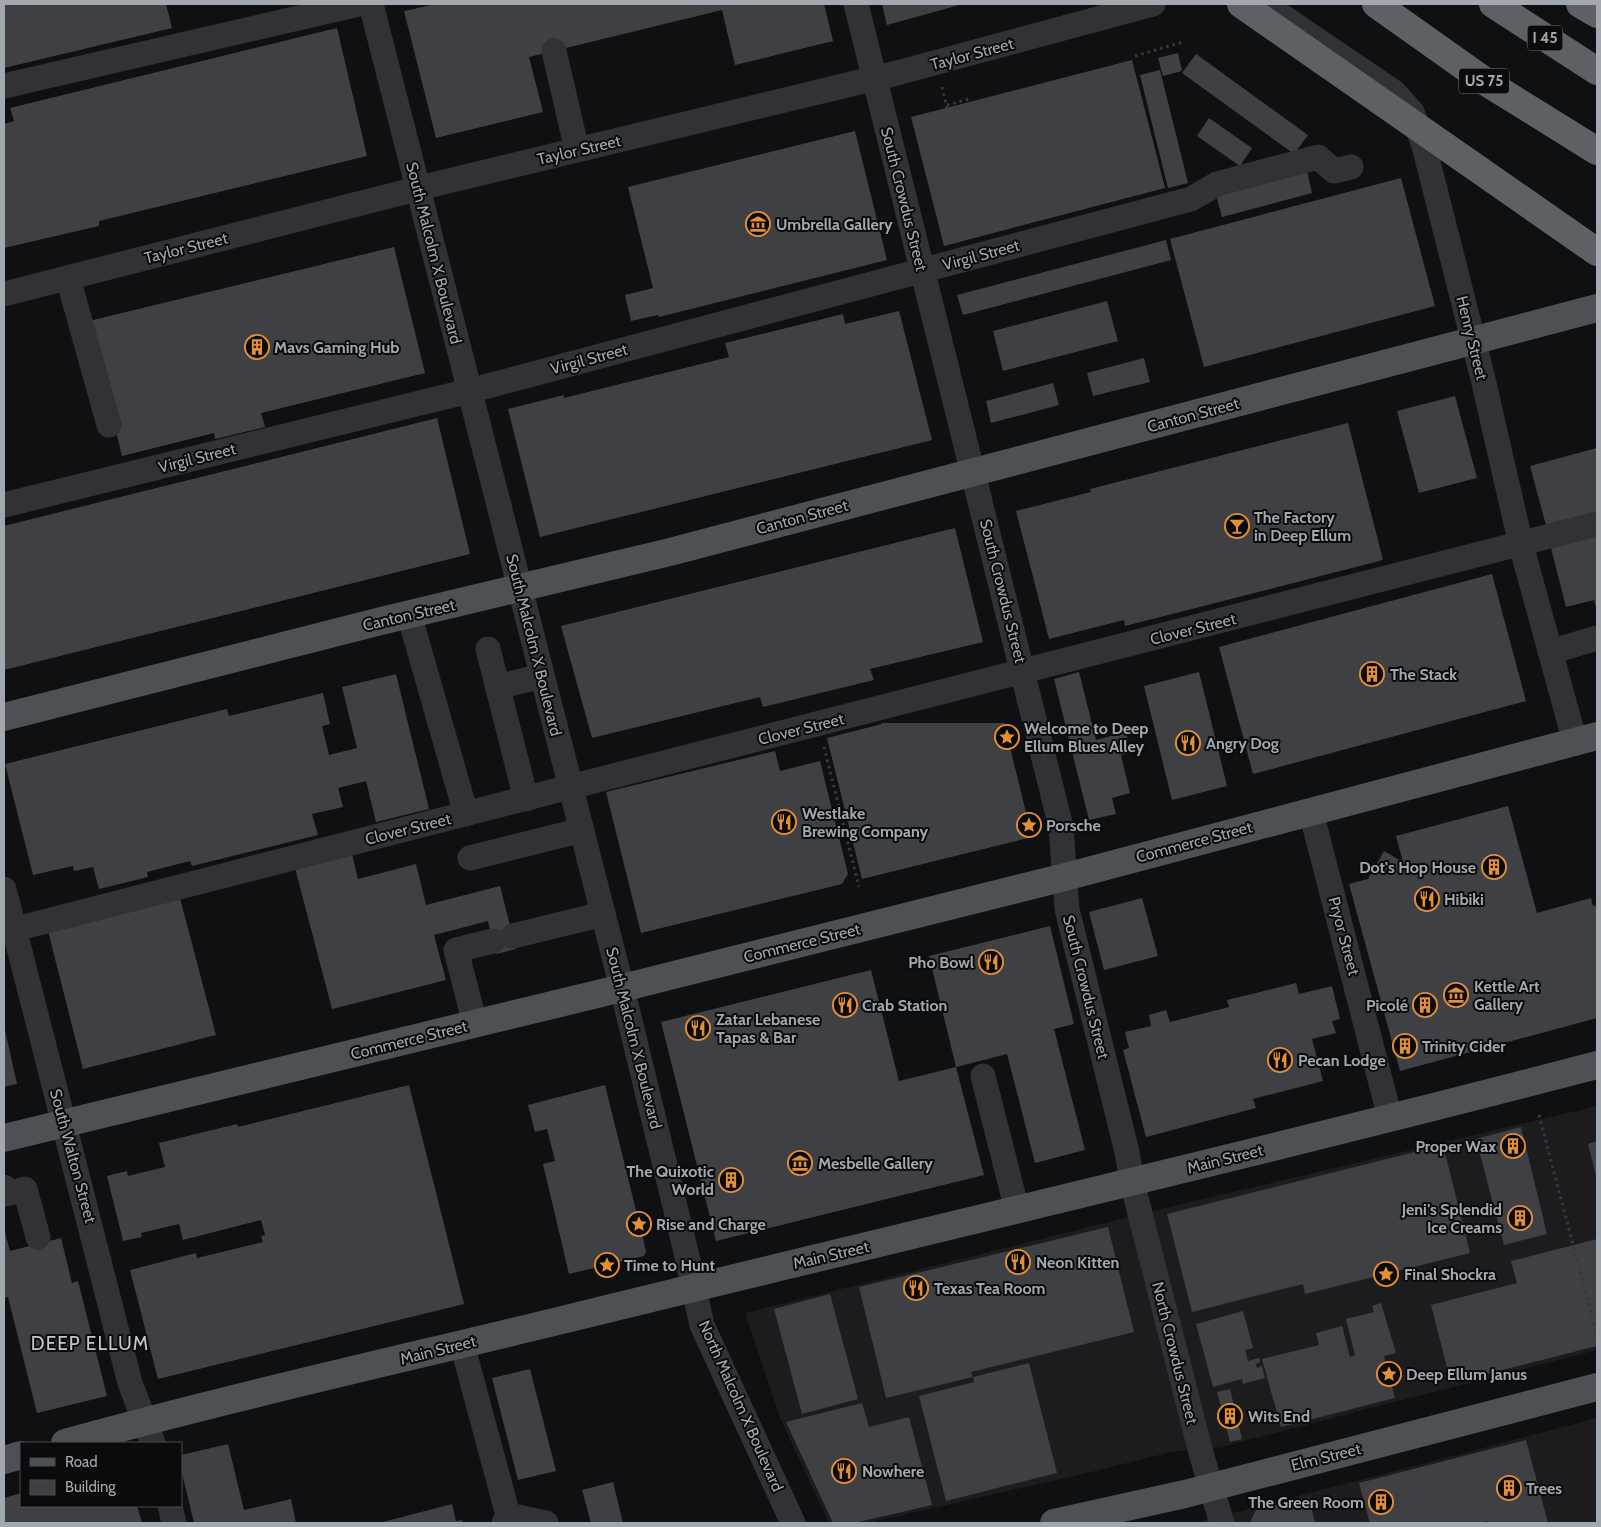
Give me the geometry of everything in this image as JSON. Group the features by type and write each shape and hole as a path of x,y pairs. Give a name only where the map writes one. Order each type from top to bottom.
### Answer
{"highway":[{"path":"1240,4 1597,252"},
{"name":"US 75","path":"1376,4 1472,72 1597,151"},
{"name":"I 45","path":"1493,4 1597,71"},
{"path":"1580,4 1597,14"}],"main road":[{"name":"Canton Street","path":"4,717 408,614 670,552 1597,308"},
{"name":"Commerce Street","path":"4,1138 622,988 1065,877 1586,739"},
{"name":"Main Street","path":"73,1442 148,1433 462,1344 1132,1182 1597,1065"},
{"name":"Elm Street","path":"1054,1523 1211,1487 1597,1387"},
{"path":"4,1460 20,1455"}],"street":[{"path":"4,86 359,4"},
{"name":"South Malcolm X Boulevard","path":"371,4 622,988 694,1287"},
{"name":"South Crowdus Street","path":"856,4 1061,827 1069,917 1127,1152 1132,1182"},
{"name":"Taylor Street","path":"4,294 418,189 875,79 1153,4"},
{"name":"Henry Street","path":"1264,4 1394,92 1412,112 1424,146 1521,545 1550,652 1586,739"},
{"path":"554,51 577,150"},
{"name":"Virgil Street","path":"4,505 469,391 1192,199 1217,184 1318,157 1334,172 1351,167"},
{"path":"68,278 109,425"},
{"name":"Clover Street","path":"9,931 819,725 1597,524"},
{"path":"408,614 466,814"},
{"path":"1550,652 1597,638"},
{"path":"488,648 526,799"},
{"path":"497,687 542,676"},
{"name":"Pryor Street","path":"1311,812 1390,1118"},
{"path":"470,858 582,830"},
{"name":"South Walton Street","path":"4,889 9,931 65,1123 130,1383 148,1433"},
{"path":"475,1024 456,950 603,914"},
{"path":"983,1076 1017,1210"},
{"name":"North Crowdus Street","path":"1132,1182 1201,1453 1222,1523"},
{"path":"4,1187 6,1194 25,1189 38,1237"},
{"name":"North Malcolm X Boulevard","path":"694,1287 702,1325 793,1523"},
{"path":"462,1344 506,1519 546,1523"},
{"path":"170,1507 174,1523"}],"path":[{"path":"1135,56 1183,42"},
{"path":"942,86 947,107 969,99"},
{"path":"819,725 859,887"},
{"path":"1539,1115 1597,1336"}],"shaded area":[{"path":"1597,1106 1597,1350 1221,1447 1171,1452 867,1523 829,1523 781,1420 745,1313 1157,1210"},
{"path":"1597,1418 1597,1523 1194,1523 1449,1457"}],"building":[{"path":"4,4 166,4 172,28 4,68"},
{"path":"436,4 824,4 833,41 735,65 722,10 529,57 543,112 436,138 404,11"},
{"path":"882,4 963,4 887,25"},
{"path":"337,28 367,156 99,221 99,226 4,248 4,124 14,121 10,108"},
{"path":"1178,53 1182,71 1163,76 1158,58"},
{"path":"1196,54 1308,135 1294,154 1182,73"},
{"path":"1132,60 1165,188 944,246 911,117"},
{"path":"1160,70 1188,183 1168,188 1140,75"},
{"path":"1209,118 1252,148 1240,166 1197,136"},
{"name":"Umbrella Gallery","path":"855,131 887,260 659,317 658,315 631,321 625,295 653,288 628,187"},
{"path":"1307,171 1312,193 1222,217 1216,195"},
{"path":"1401,178 1435,306 1204,367 1170,239"},
{"path":"1166,240 1171,260 963,315 957,295"},
{"name":"Mavs Gaming Hub","path":"394,247 425,373 261,413 265,427 215,439 214,433 122,456 89,321"},
{"path":"1107,301 1118,341 1003,371 993,331"},
{"path":"899,311 932,440 540,537 508,409 564,395 564,398 729,357 725,343 843,314 845,324"},
{"path":"1144,358 1150,382 1093,396 1087,373"},
{"path":"1053,383 1059,405 991,423 986,401"},
{"path":"1455,396 1477,478 1419,493 1397,411"},
{"path":"437,418 470,554 4,670 4,526"},
{"name":"The Factory in Deep Ellum","path":"1348,423 1383,560 1125,626 1124,620 1049,639 1016,511 1091,492 1090,489"},
{"path":"1597,448 1597,515 1547,529 1530,466"},
{"path":"955,528 983,642 870,669 874,680 763,707 760,697 592,738 561,626"},
{"path":"1597,535 1597,611 1594,600 1566,607 1551,548"},
{"name":"The Stack","path":"1492,574 1526,701 1253,774 1219,647"},
{"path":"1079,672 1096,740 1126,732 1131,753 1121,755 1130,793 1112,798 1116,814 1089,820 1054,679"},
{"path":"1199,672 1227,786 1172,800 1144,686"},
{"path":"396,674 429,809 376,822 366,781 338,788 343,807 312,814 318,835 192,866 190,861 147,872 148,877 99,889 93,867 74,871 73,866 33,875 5,764 227,709 229,716 323,693 330,724 322,726 329,755 357,748 342,687"},
{"path":"882,723 1004,723 1032,837 862,879 827,738"},
{"path":"775,751 780,771 820,761 848,874 842,884 641,933 606,792"},
{"path":"1508,806 1537,913 1591,898 1593,906 1597,905 1597,1018 1400,1071 1349,884 1368,879 1384,851 1403,862 1396,836"},
{"path":"352,854 358,879 416,864 426,905 500,886 516,949 496,954 488,921 434,935 446,980 332,1009 295,868"},
{"path":"180,898 216,1035 83,1069 48,931"},
{"path":"1142,898 1158,956 1104,970 1089,912"},
{"path":"1050,926 1074,1024 1054,1029 1085,1150 1035,1163 1007,1054 956,1067 929,956"},
{"path":"871,970 899,1081 956,1067 984,1175 716,1241 661,1022"},
{"path":"1296,983 1299,994 1332,986 1340,1019 1332,1021 1336,1033 1312,1039 1323,1081 1253,1099 1256,1108 1146,1137 1123,1050 1129,1048 1125,1032 1151,1026 1149,1015 1166,1010 1170,1022 1229,1007 1227,1000"},
{"path":"4,1031 17,1084 4,1087"},
{"path":"409,1085 464,1304 158,1379 130,1270 196,1253 197,1258 263,1242 261,1236 265,1235 261,1220 183,1240 179,1224 141,1233 142,1237 123,1241 107,1176 127,1171 128,1176 165,1167 159,1143 237,1124 238,1127"},
{"path":"605,1085 646,1251 644,1256 569,1274 543,1164 555,1161 547,1129 535,1132 528,1105"},
{"path":"1521,1127 1547,1234 1504,1245 1476,1139"},
{"path":"1597,1141 1597,1179 1588,1144"},
{"path":"1443,1145 1470,1253 1305,1294 1303,1284 1192,1312 1167,1214"},
{"path":"1108,1227 1134,1332 971,1372 973,1377 886,1398 859,1287"},
{"path":"4,1228 10,1251 61,1238 72,1283 78,1281 107,1396 37,1413 8,1297 4,1298"},
{"path":"1597,1239 1597,1346 1451,1383 1431,1305 1517,1283 1511,1261"},
{"path":"830,1294 858,1399 802,1414 774,1309"},
{"path":"1381,1303 1396,1353 1384,1356 1395,1398 1281,1427 1262,1359 1319,1345 1316,1333 1342,1326 1350,1357 1355,1355 1346,1319 1374,1312 1372,1306"},
{"path":"1243,1311 1253,1348 1245,1350 1248,1361 1259,1358 1260,1362 1256,1364 1257,1368 1262,1366 1265,1378 1243,1384 1242,1379 1213,1387 1196,1324"},
{"path":"1029,1363 1057,1473 946,1501 919,1396 974,1382 973,1377"},
{"path":"530,1369 556,1471 518,1480 492,1378"},
{"name":"Wits End","path":"1230,1389 1242,1439 1230,1442 1217,1392"},
{"name":"Nowhere","path":"862,1403 869,1427 909,1417 932,1505 854,1523 833,1523 786,1422"},
{"path":"1526,1440 1548,1523 1489,1523 1488,1521 1479,1523 1370,1523 1359,1483"},
{"path":"228,1444 244,1510 291,1499 296,1523 194,1523 182,1473 182,1455"},
{"path":"613,1482 623,1523 591,1523 582,1490"},
{"path":"20,1493 20,1507 137,1507 142,1523 4,1523 4,1498"},
{"path":"1309,1497 1315,1523 1252,1523 1251,1520 1256,1510"},
{"path":"452,1504 456,1521 462,1520 463,1523 379,1523"}],"place":[{"name":"Umbrella Gallery","path":"758,224"},
{"name":"Mavs Gaming Hub","path":"257,347"},
{"name":"The Factory in Deep Ellum","path":"1237,526"},
{"name":"The Stack","path":"1372,674"},
{"name":"Welcome to Deep Ellum Blues Alley","path":"1007,737"},
{"name":"Angry Dog","path":"1188,743"},
{"name":"Westlake Brewing Company","path":"784,822"},
{"name":"Porsche","path":"1029,825"},
{"name":"Dot's Hop House","path":"1494,867"},
{"name":"Hibiki","path":"1427,899"},
{"name":"Pho Bowl","path":"991,962"},
{"name":"Kettle Art Gallery","path":"1456,995"},
{"name":"Crab Station","path":"845,1005"},
{"name":"Picolé","path":"1425,1005"},
{"name":"Zatar Lebanese Tapas & Bar","path":"698,1028"},
{"name":"Trinity Cider","path":"1405,1046"},
{"name":"Pecan Lodge","path":"1280,1060"},
{"name":"Proper Wax","path":"1513,1146"},
{"name":"Mesbelle Gallery","path":"800,1163"},
{"name":"The Quixotic World","path":"731,1180"},
{"name":"Jeni's Splendid Ice Creams","path":"1520,1218"},
{"name":"Rise and Charge","path":"639,1224"},
{"name":"Neon Kitten","path":"1018,1262"},
{"name":"Time to Hunt","path":"607,1265"},
{"name":"Final Shockra","path":"1386,1274"},
{"name":"Texas Tea Room","path":"916,1288"},
{"name":"Deep Ellum Janus","path":"1389,1374"},
{"name":"Wits End","path":"1230,1416"},
{"name":"Nowhere","path":"844,1471"},
{"name":"Trees","path":"1509,1488"},
{"name":"The Green Room","path":"1381,1502"}],"district":[{"name":"DEEP ELLUM","path":"90,1343"}]}
